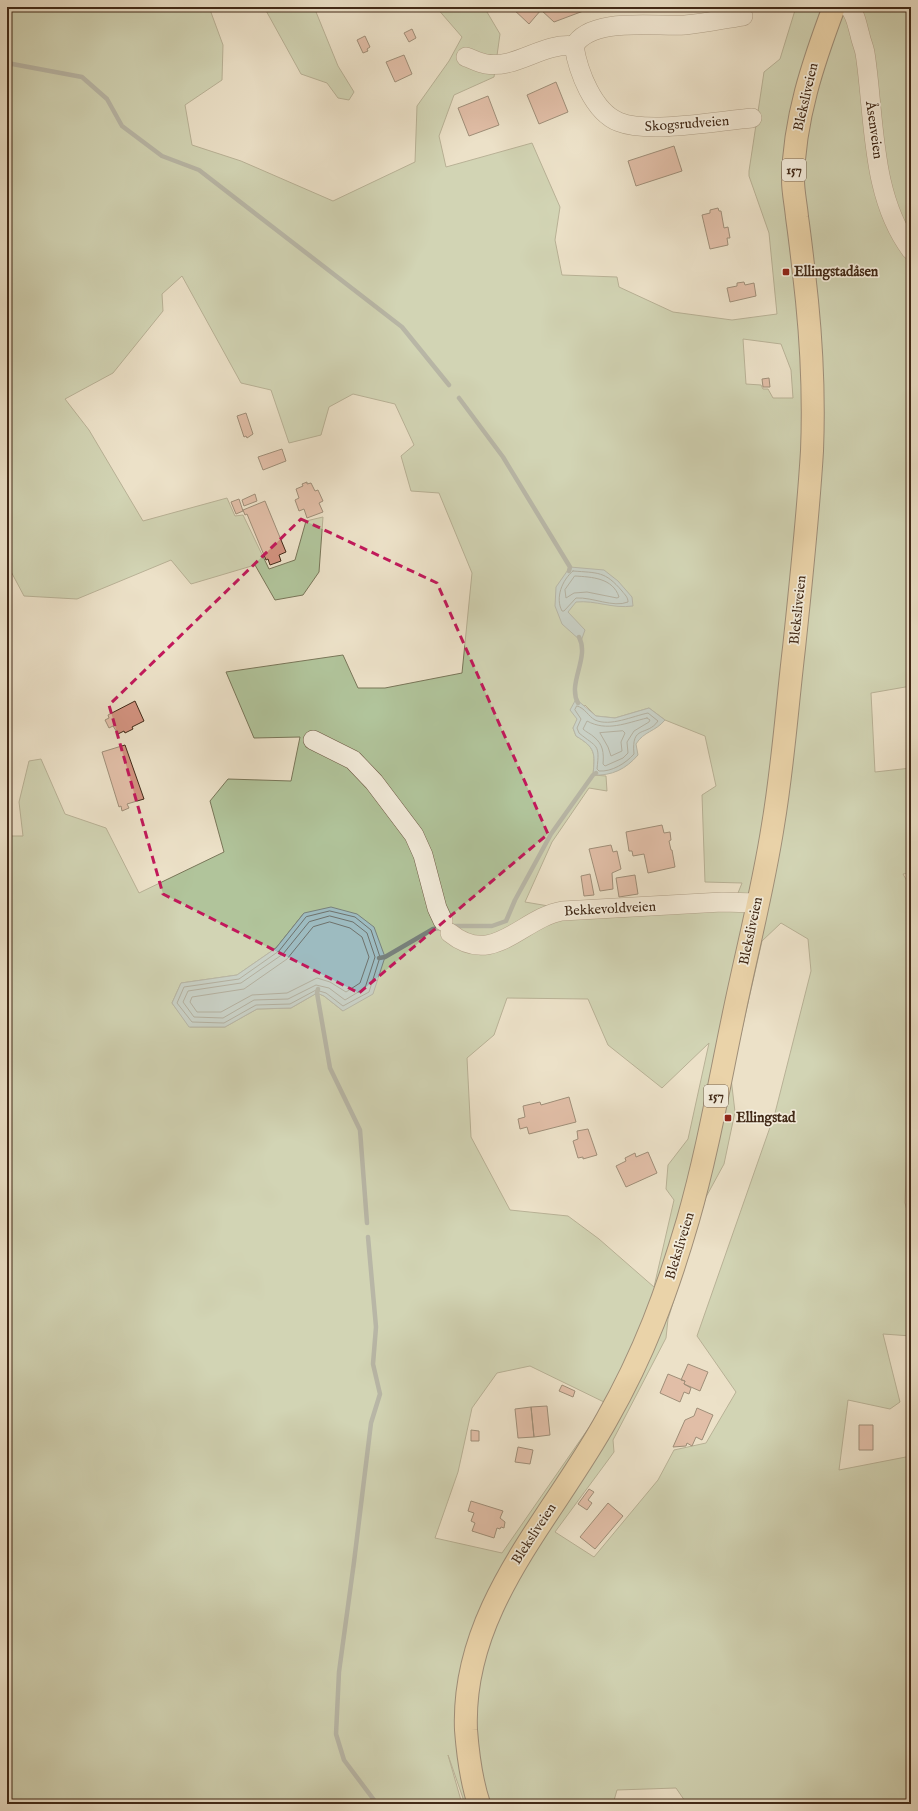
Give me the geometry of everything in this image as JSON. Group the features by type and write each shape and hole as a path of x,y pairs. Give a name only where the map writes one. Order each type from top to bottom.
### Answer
{"main road":[{"name":"Bleksliveien","path":"479,1804 469,1767 466,1719 474,1656 493,1605 507,1577 522,1551 606,1422 640,1357 666,1294 690,1212 703,1159 757,903 766,867 783,758 810,482 813,386 807,301 793,183 797,132 800,112 809,77 834,7"}],"street":[{"name":"Åsenveien","path":"849,7 856,18 865,51 876,154 891,217 901,236 911,250"},
{"path":"466,57 487,64 499,64 555,46 574,46 578,40 588,34 603,29 619,26 680,26 710,23 743,16"},
{"name":"Skogsrudveien","path":"574,46 583,79 594,100 605,113 618,122 638,127 661,127 752,118"},
{"name":"Bekkevoldveien","path":"313,740 353,760 374,782 414,835 423,854 446,927 468,944 494,945 511,937 544,916 562,911 722,902 757,903"}],"highlighted area":[{"path":"301,519 437,583 548,834 359,993 163,894 109,705"}],"green space":[{"path":"7,7 209,7 223,45 222,80 185,105 192,145 241,161 333,201 415,162 417,106 449,61 462,37 436,7 484,7 500,34 494,77 454,95 439,136 446,167 532,143 560,207 555,240 562,275 617,277 619,287 673,312 732,320 777,314 769,233 749,176 749,171 764,72 780,59 796,7 911,7 911,686 871,693 875,772 911,768 911,873 903,874 911,888 911,1127 907,1144 905,1203 911,1225 911,1336 883,1334 900,1402 890,1409 848,1400 839,1470 911,1456 911,1804 687,1804 676,1788 617,1790 613,1804 465,1804 448,1755 462,1804 7,1804 7,836 23,836 19,802 29,761 41,759 65,814 106,828 139,893 224,852 210,801 228,779 291,781 300,737 254,738 226,672 343,655 358,688 385,688 462,673 472,573 439,493 411,491 401,456 414,445 395,404 353,394 329,407 321,435 289,443 271,390 241,383 182,276 162,294 163,311 113,373 65,399 89,430 143,521 227,498 235,516 243,515 269,569 295,560 306,521 323,517 319,572 303,595 275,600 255,565 191,584 171,560 77,599 24,596 7,564","holes":["743,339 781,344 791,370 793,398 773,398 768,389 763,389 761,385 746,384","585,705 596,716 615,718 649,708 665,720 705,736 716,786 702,795 705,882 742,883 732,908 590,913 525,902 552,842 589,788 607,791 606,776 593,775 594,756 591,748 583,740 576,736 573,728","304,913 343,1011 324,996 317,993 291,1008 257,1009 225,1027 190,1027 172,1003 181,983 237,975 276,948","781,923 808,939 811,971 775,1113 697,1336 736,1392 706,1443 674,1450 658,1480 594,1557 555,1532 614,1452 613,1440 666,1338 668,1319 706,1197 724,1164 735,1112 731,1078 762,941","507,998 588,999 608,1045 662,1088 709,1043 688,1139 668,1165 666,1189 674,1200 654,1287 599,1239 568,1216 510,1210 471,1137 467,1058 494,1035","530,1366 606,1403 502,1553 435,1538 458,1472 472,1408 497,1373"]},
{"path":"264,7 314,7 338,66 354,92 349,100 338,98 327,83 301,74"}],"water":[{"path":"570,567 604,570 618,581 632,597 633,606 625,607 590,602 576,602 568,612 585,630 581,641 562,624 555,606 556,587"},
{"path":"576,699 596,716 615,718 649,708 665,720 642,736 636,744 638,755 629,764 612,773 593,775 593,752 583,740 576,736 573,728 577,719 570,710"},
{"path":"331,907 357,914 374,927 385,957 373,994 343,1011 324,996 317,993 291,1008 257,1009 225,1027 189,1027 172,1003 181,983 237,975 276,948 304,913"}],"building":[{"path":"511,7 594,7 554,22 541,10 529,24"},
{"path":"412,29 416,38 409,42 404,33"},
{"path":"365,36 370,47 367,49 368,51 363,53 357,40"},
{"path":"404,55 412,74 395,82 386,62"},
{"path":"556,82 568,112 539,124 527,95"},
{"path":"488,96 499,125 469,136 458,108"},
{"path":"674,146 682,171 636,186 628,161"},
{"path":"718,208 719,211 721,211 724,228 728,227 730,238 727,238 728,245 710,249 702,215 710,213 710,210"},
{"path":"744,282 745,285 754,283 756,296 730,302 727,288 737,286 737,283"},
{"path":"769,378 770,387 763,387 762,379"},
{"path":"246,413 253,434 247,438 246,436 244,437 237,416"},
{"path":"282,449 286,461 263,470 258,457"},
{"path":"307,482 307,484 311,483 315,491 318,490 323,501 319,503 323,512 307,518 304,509 299,511 295,500 299,498 296,489 303,486 302,484"},
{"path":"255,494 257,501 244,506 242,500"},
{"path":"239,499 243,511 236,514 231,502"},
{"path":"265,501 286,552 279,555 281,561 270,565 268,559 266,560 247,514 245,515 243,510"},
{"path":"135,701 144,721 132,727 133,729 125,733 124,731 118,734 113,726 109,728 105,720 109,718 108,715"},
{"path":"125,745 144,799 127,804 129,808 122,811 121,806 119,807 102,752"},
{"path":"662,825 664,833 670,832 671,840 669,841 675,867 648,873 644,854 633,856 632,851 629,851 626,832"},
{"path":"611,845 613,852 617,851 621,869 612,873 613,889 600,891 589,849"},
{"path":"590,874 594,895 584,896 581,876"},
{"path":"635,875 638,894 619,897 616,878"},
{"path":"569,1097 576,1122 529,1134 527,1127 520,1129 518,1119 525,1117 523,1106 540,1102 541,1105"},
{"path":"588,1129 597,1155 583,1159 583,1157 578,1158 573,1141 578,1139 577,1131"},
{"path":"648,1152 657,1173 626,1187 616,1166 626,1161 625,1158 635,1153 636,1157"},
{"path":"688,1364 708,1372 700,1391 684,1384 685,1381 681,1380"},
{"path":"668,1374 685,1381 684,1384 691,1388 689,1394 684,1392 680,1402 660,1393"},
{"path":"562,1385 575,1391 573,1397 559,1391"},
{"path":"547,1406 550,1435 534,1437 531,1407"},
{"path":"531,1407 534,1437 518,1438 515,1409"},
{"path":"697,1408 713,1415 702,1440 696,1437 692,1446 687,1443 686,1446 673,1447 685,1420 694,1416"},
{"path":"859,1425 873,1425 873,1450 859,1450"},
{"path":"471,1430 479,1431 479,1441 471,1441"},
{"path":"518,1447 533,1450 530,1464 515,1462"},
{"path":"589,1489 594,1492 588,1500 592,1503 587,1510 578,1504"},
{"path":"471,1501 503,1511 500,1518 505,1522 504,1528 497,1528 494,1538 472,1531 475,1523 471,1521 474,1513 468,1511"},
{"path":"608,1503 623,1516 595,1549 580,1537"}],"waterway":[{"path":"7,63 82,77 107,99 122,126 162,156 199,170 402,327 449,385"},
{"path":"459,398 503,457 570,567 569,571"},
{"path":"578,703 575,695 575,687 582,653 582,645 579,637"},
{"path":"449,926 492,926 506,921 515,900 551,834 593,775 596,773"},
{"path":"379,958 385,957 433,929 442,928"},
{"path":"318,989 317,993 330,1068 360,1130 367,1223"},
{"path":"368,1237 376,1327 373,1364 380,1394 371,1423 339,1672 336,1734 344,1760 377,1804"}],"place":[{"name":"Ellingstadåsen","path":"786,272"},
{"name":"Ellingstad","path":"728,1118"}]}
